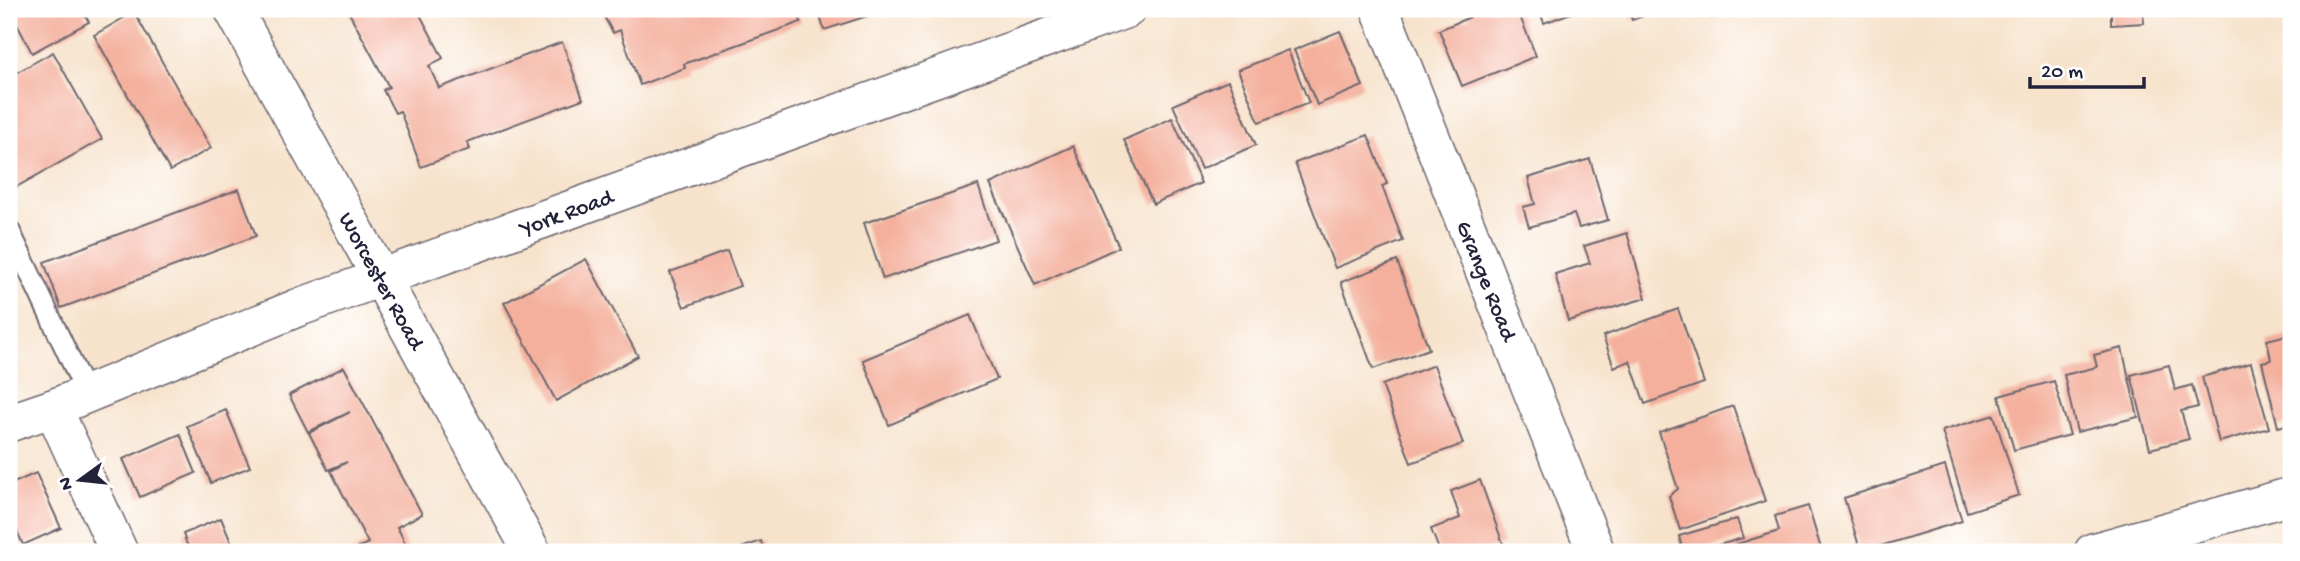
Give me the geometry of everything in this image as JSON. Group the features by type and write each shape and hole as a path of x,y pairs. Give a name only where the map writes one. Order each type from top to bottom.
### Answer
{"street":[{"name":"Worcester Road","path":"233,9 383,277 532,552"},
{"name":"York Road","path":"9,423 87,395 297,308 1127,9"},
{"name":"Grange Road","path":"1380,9 1596,552"},
{"path":"53,408 119,552"},
{"path":"2093,552 2291,496"}],"lane":[{"path":"9,229 87,395"}],"building":[{"path":"9,9 93,9 84,14 89,22 32,53"},
{"path":"347,9 417,9 443,58 429,66 439,88 562,42 583,99 467,142 470,149 421,167 400,111 395,113 383,90 389,87"},
{"path":"797,9 801,22 684,64 685,68 640,85 620,30 613,33 601,11"},
{"path":"818,9 889,9 824,30"},
{"path":"1469,9 1517,9 1536,56 1462,86 1439,30 1470,17"},
{"path":"1539,9 1582,9 1544,23"},
{"path":"1628,9 1663,9 1632,20"},
{"path":"1709,9 1754,9 1736,16 1734,10 1712,18"},
{"path":"2111,9 2143,9 2144,23 2111,25"},
{"path":"134,12 211,148 170,171 94,35"},
{"path":"1340,31 1363,86 1317,105 1294,50"},
{"path":"1288,50 1309,103 1259,122 1238,70"},
{"path":"53,52 102,139 9,191 9,77"},
{"path":"1228,81 1256,145 1201,169 1173,105"},
{"path":"1172,118 1201,183 1153,204 1124,140"},
{"path":"1368,135 1387,184 1382,186 1403,241 1335,268 1295,163"},
{"path":"1073,146 1119,247 1035,285 990,184"},
{"path":"1590,159 1608,220 1579,228 1574,214 1529,227 1523,207 1535,204 1528,178"},
{"path":"978,185 996,240 883,279 864,223"},
{"path":"239,189 256,236 61,308 44,262"},
{"path":"1627,233 1646,298 1568,321 1555,274 1590,263 1584,246"},
{"path":"727,251 740,286 684,307 670,272"},
{"path":"586,259 638,356 556,401 504,303"},
{"path":"1397,261 1429,349 1373,369 1341,282"},
{"path":"1678,309 1704,383 1645,404 1630,361 1614,367 1603,336"},
{"path":"970,315 997,379 889,425 863,360"},
{"path":"2291,334 2291,424 2278,427 2262,362 2271,360 2267,340"},
{"path":"2122,348 2138,417 2077,432 2064,375 2097,367 2094,355"},
{"path":"2251,363 2269,428 2219,442 2202,377"},
{"path":"1434,365 1463,444 1411,463 1382,385"},
{"path":"2169,365 2175,390 2192,385 2198,407 2181,411 2189,439 2150,449 2131,375"},
{"path":"344,367 422,514 397,527 410,552 349,552 368,543 331,471 347,462 328,470 309,433 350,412 308,432 289,395"},
{"path":"2054,381 2070,435 2014,450 1999,396"},
{"path":"1733,406 1765,501 1680,530 1669,496 1678,489 1659,432"},
{"path":"226,410 250,467 211,483 187,426"},
{"path":"1994,415 2019,495 1967,512 1942,431"},
{"path":"180,434 196,473 140,497 123,459"},
{"path":"1945,466 1962,521 1861,552 1844,498"},
{"path":"36,473 61,528 23,545 9,512 9,485"},
{"path":"1480,480 1503,544 1480,552 1440,552 1431,529 1460,518 1451,491"},
{"path":"1808,506 1822,552 1725,552 1724,548 1779,531 1775,516"},
{"path":"221,518 235,552 190,552 183,534"},
{"path":"1737,519 1743,538 1695,552 1683,552 1679,536"},
{"path":"761,541 765,552 730,552"}]}
